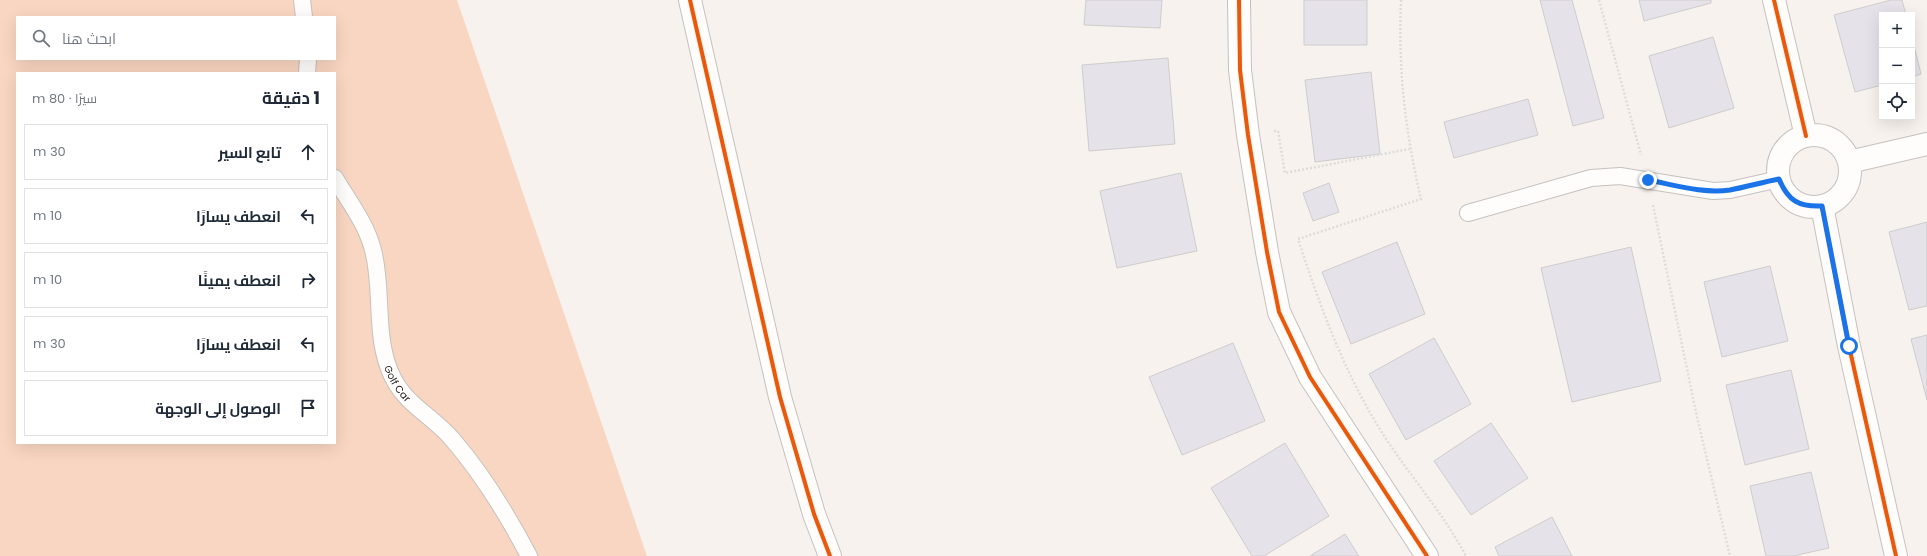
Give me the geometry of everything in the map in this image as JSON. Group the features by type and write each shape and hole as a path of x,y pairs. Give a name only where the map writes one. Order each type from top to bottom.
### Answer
{"street":[{"path":"690,0 780,397 814,514 830,556"},
{"path":"1239,0 1240,70 1248,135 1267,252 1279,312 1310,377 1427,556"},
{"path":"1774,0 1806,136"},
{"path":"1820,135 1833,140 1844,149 1849,162 1850,176 1845,189 1835,200 1822,206 1808,206 1795,201 1784,192 1779,179 1778,165 1783,152 1792,141 1806,136 1820,135"},
{"path":"1849,162 1927,144"},
{"path":"1822,206 1849,346 1896,556"}],"lane":[{"path":"302,0 304,16"},
{"path":"307,72 308,60"},
{"path":"1468,213 1592,178 1620,176 1713,191 1730,190 1779,179"},
{"name":"Golf Car","path":"336,180 358,214 367,232 373,251 381,338 392,376 402,393 413,405 431,417 442,428 475,468 508,517 529,556"}],"path":[{"path":"1401,0 1401,75 1409,149 1421,199 1298,239 1334,342 1356,387 1381,431 1452,530 1466,556"},
{"path":"1599,0 1648,180 1697,417 1730,556"},
{"path":"1248,135 1278,131 1285,173 1409,149"}],"shaded area":[{"path":"0,0 457,0 647,556 0,556"}],"building":[{"path":"1086,0 1162,0 1160,28 1084,25"},
{"path":"1304,0 1367,0 1367,45 1304,45"},
{"path":"1540,0 1572,0 1604,118 1573,126"},
{"path":"1639,0 1711,0 1711,3 1644,21"},
{"path":"1891,0 1902,0 1905,12 1879,12 1879,86 1855,92 1834,15"},
{"path":"1713,37 1734,108 1669,128 1649,56"},
{"path":"1915,50 1921,74 1915,76"},
{"path":"1168,58 1175,144 1089,151 1082,65"},
{"path":"1371,72 1380,154 1315,162 1305,80"},
{"path":"1528,99 1538,135 1454,158 1444,122"},
{"path":"1181,173 1197,251 1117,268 1100,191"},
{"path":"1329,183 1339,212 1313,221 1303,193"},
{"path":"1927,222 1927,306 1909,310 1889,232"},
{"path":"1397,242 1425,314 1351,344 1322,272"},
{"path":"1631,247 1661,381 1572,402 1541,268"},
{"path":"1770,266 1788,341 1722,357 1704,282"},
{"path":"1927,335 1927,400 1911,339"},
{"path":"1434,338 1471,404 1406,440 1369,374"},
{"path":"1233,343 1265,421 1182,455 1149,377"},
{"path":"1791,370 1809,449 1745,465 1726,385"},
{"path":"1491,423 1528,478 1471,515 1434,461"},
{"path":"1285,443 1329,516 1264,556 1252,556 1211,488"},
{"path":"1811,472 1829,548 1793,556 1766,556 1750,486"},
{"path":"1552,517 1572,556 1499,556 1495,547"},
{"path":"1345,534 1359,556 1310,556"}],"cycle path":[{"path":"690,0 780,397 814,514 830,556"},
{"path":"1239,0 1240,70 1248,135 1267,252 1279,312 1310,377 1427,556"},
{"path":"1774,0 1806,136"},
{"path":"1822,206 1849,346 1896,556"}],"route":[{"path":"1648,180 1713,191 1730,190 1779,179 1784,192 1795,201 1808,206 1822,206 1849,346"}]}
